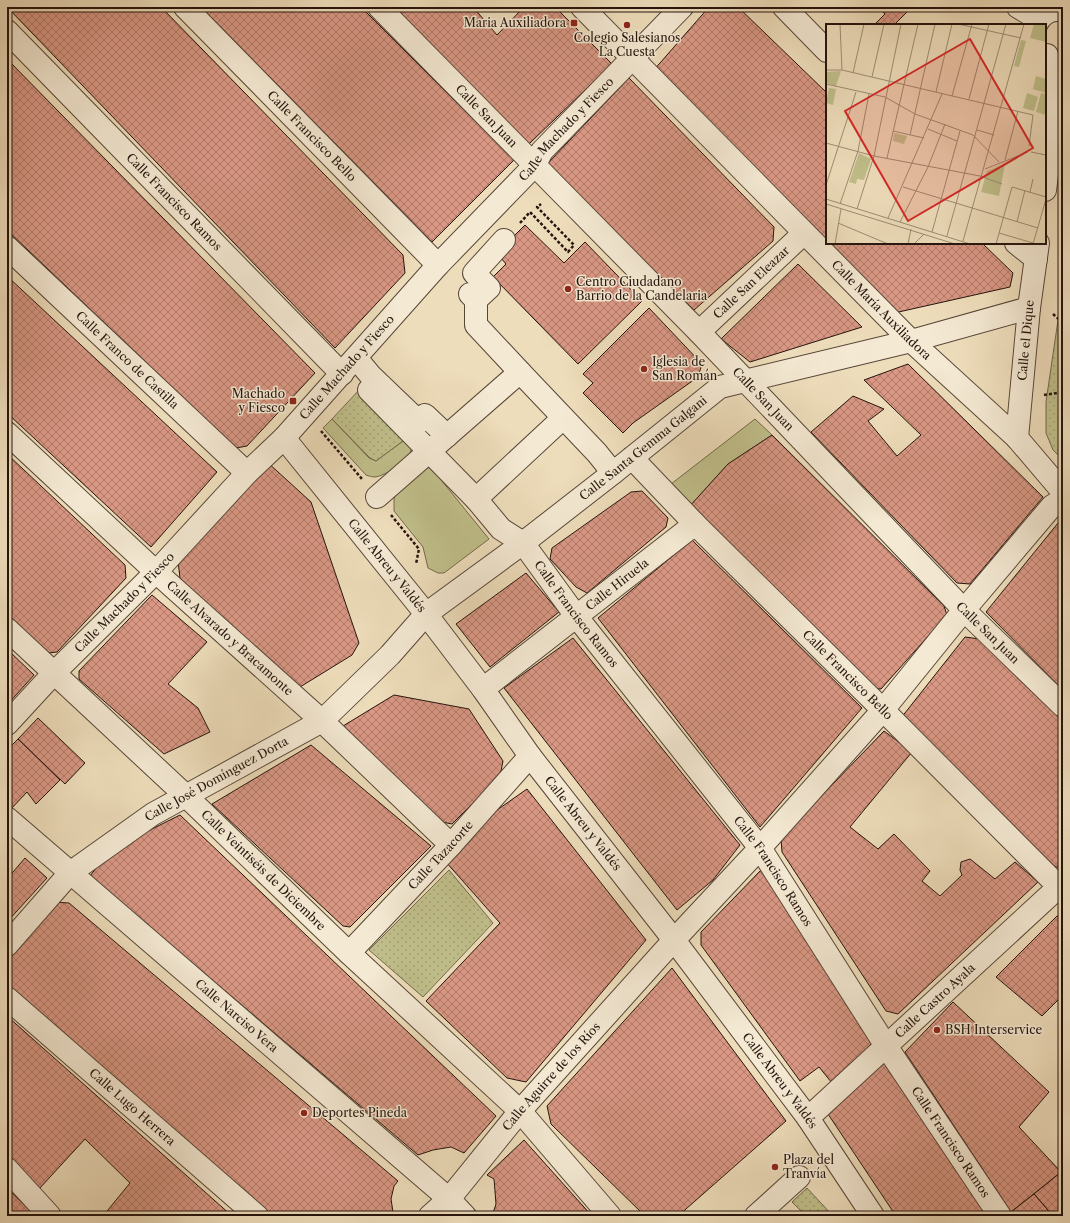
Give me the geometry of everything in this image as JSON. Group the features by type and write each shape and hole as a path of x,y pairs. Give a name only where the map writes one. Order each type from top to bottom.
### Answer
{"street":[{"name":"Calle Francisco Bello","path":"185,7 438,265"},
{"name":"Calle San Juan","path":"379,7 699,332 964,610 1063,706"},
{"name":"Calle María Auxiliadora","path":"582,7 911,341 1017,438 1063,492"},
{"name":"Calle Machado y Fiesco","path":"7,724 54,673 156,572 247,473 284,438 438,265 534,166 542,151 682,7"},
{"path":"784,7 826,50"},
{"path":"1018,7 1037,22 1050,10 1063,10"},
{"name":"Calle Francisco Ramos","path":"7,31 349,366 371,376 419,422 425,415 447,436"},
{"path":"1046,183 1060,89 1052,55"},
{"name":"Calle San Eleazar","path":"699,332 804,233"},
{"path":"504,240 474,273 488,288 473,297 476,325 597,453 613,474"},
{"path":"1019,244 1037,251"},
{"name":"Calle Franco de Castilla","path":"7,247 247,473"},
{"name":"Calle el Dique","path":"1017,438 1029,308 1037,251"},
{"name":"Calle Santa Gemma Galgani","path":"426,614 523,543 613,474 720,387 747,382 911,341 1029,308"},
{"path":"377,497 520,372"},
{"path":"368,390 476,499 501,529 523,543"},
{"path":"476,499 563,418"},
{"name":"Calle Alvarado y Bracamonte","path":"7,433 156,572 322,721 451,845"},
{"name":"Calle Abreu y Valdés","path":"284,438 426,614 483,689 530,756 674,940 808,1118 874,1216"},
{"name":"Calle Francisco Bello","path":"632,458 696,524 1062,887"},
{"name":"Calle Aguirre de los Ríos","path":"430,1216 449,1199 520,1111 674,940 760,848 883,710 964,610 1052,506 1063,498"},
{"name":"Calle Hiruela","path":"483,689 696,524"},
{"name":"Calle Francisco Ramos","path":"523,543 576,616 760,848 886,1046 1000,1216"},
{"name":"Calle José Domínguez Dorta","path":"7,945 70,873 153,814 322,721 390,655 426,614"},
{"name":"Calle Veintiséis de Diciembre","path":"7,628 186,796 349,953 520,1111 610,1216"},
{"name":"Calle Tazacorte","path":"349,953 451,845 530,756"},
{"name":"Calle Narciso Vera","path":"7,818 449,1199 465,1216"},
{"name":"Calle Castro Ayala","path":"808,1118 1062,887"},
{"name":"Calle Lugo Herrera","path":"7,998 257,1216"},
{"path":"7,1169 50,1216"},
{"path":"756,1216 799,1177"}],"shaded area":[{"path":"1063,286 1063,460 1053,450 1046,433 1046,402"},
{"path":"360,389 407,438 376,461 370,458 332,419"},
{"path":"332,419 369,458 376,461 407,438 411,446 408,457 398,466 385,474 375,477 366,475 323,428"},
{"path":"755,419 772,435 728,464 689,507 671,484"},
{"path":"429,465 489,539 444,573 438,573 428,568 423,547 394,511 396,491"},
{"path":"449,870 493,923 423,997 369,950"},
{"path":"807,1188 833,1216 806,1216 792,1202"}],"building":[{"path":"7,7 161,7 403,255 405,273 335,348"},
{"path":"201,7 361,7 514,160 432,242"},
{"path":"392,7 473,7 497,35 524,7 555,7 612,64 529,144"},
{"path":"709,7 738,7 826,92 826,244 983,244 1013,273 1010,287 894,313 653,71"},
{"path":"878,7 912,7 895,24 875,24 885,14"},
{"path":"7,59 315,373 247,446 236,448 7,230"},
{"path":"629,78 774,227 773,241 694,310 547,164"},
{"name":"Centro Ciudadano Barrio de la Candelaria","path":"525,225 564,263 585,242 642,301 578,364 493,277 506,264 501,258 508,242"},
{"path":"798,264 862,327 750,362 721,339"},
{"path":"7,276 217,472 151,547 7,413"},
{"name":"Iglesia de San Román","path":"649,308 702,364 698,377 633,423 623,433 583,393 593,383 583,374"},
{"path":"908,364 1043,497 970,584 957,583 811,432 853,396 884,409 868,421 897,456 921,435 864,380"},
{"path":"772,435 944,606 947,615 881,689 867,688 689,507 728,464"},
{"path":"7,454 125,565 126,578 57,652 48,653 7,615"},
{"path":"266,461 311,502 359,643 352,655 300,687 283,681 180,578 178,561"},
{"path":"642,491 668,518 666,527 587,593 576,587 550,559 552,548 631,492"},
{"path":"1058,523 1063,528 1063,690 986,612"},
{"path":"692,540 862,708 760,827 598,618"},
{"path":"526,573 559,612 490,667 456,624"},
{"path":"152,595 207,642 168,684 198,708 210,732 164,754 79,679 79,671"},
{"path":"965,637 980,639 1063,722 1062,868 1052,866 901,718"},
{"path":"573,638 740,845 713,880 677,910 504,688"},
{"path":"7,649 34,675 7,705"},
{"path":"394,695 469,709 503,761 500,776 452,824 442,822 343,726"},
{"path":"38,718 85,763 65,784 18,739"},
{"path":"884,731 912,752 850,827 878,849 894,834 930,871 922,881 940,896 962,875 960,870 961,862 970,859 995,879 1015,862 1038,882 898,1014 886,1011 782,852 781,838"},
{"path":"18,739 60,780 36,804 27,792 10,810 7,808 7,750"},
{"path":"311,745 431,846 350,927 343,926 212,804"},
{"path":"527,789 646,940 526,1082 507,1078 426,1001 500,923 445,861 477,824"},
{"path":"180,815 496,1116 464,1153 451,1147 433,1150 418,1155 90,876 110,850"},
{"path":"25,858 47,878 7,922 7,879"},
{"path":"762,869 872,1043 832,1083 819,1067 800,1081 701,945 701,932"},
{"path":"53,902 69,903 398,1181 394,1186 391,1199 395,1216 271,1216 7,990 7,955"},
{"path":"1057,916 1063,917 1063,995 1042,1016 996,977"},
{"path":"672,968 786,1121 678,1216 645,1216 551,1124 547,1106"},
{"path":"953,1002 1049,1092 1019,1127 1061,1172 1011,1212 905,1052"},
{"path":"7,1016 232,1216 103,1216 130,1183 85,1139 39,1189 7,1154"},
{"path":"885,1057 991,1216 896,1216 828,1114"},
{"path":"524,1140 592,1216 489,1216 493,1213 496,1204 494,1179 487,1175"},
{"path":"1061,1172 1063,1174 1063,1216 1053,1216 1034,1194"},
{"path":"7,1188 36,1216 7,1216"},
{"path":"1034,1194 1053,1216 1013,1216 1011,1212"}],"place":[{"name":"Maria Auxiliadora","path":"574,23"},
{"name":"Colegio Salesianos La Cuesta","path":"627,25"},
{"name":"Centro Ciudadano Barrio de la Candelaria","path":"568,289"},
{"name":"Iglesia de San Román","path":"644,369"},
{"name":"Machado y Fiesco","path":"293,401"},
{"name":"BSH Interservice","path":"937,1030"},
{"name":"Deportes Pineda","path":"304,1113"},
{"name":"Plaza del Tranvía","path":"775,1167"}]}
